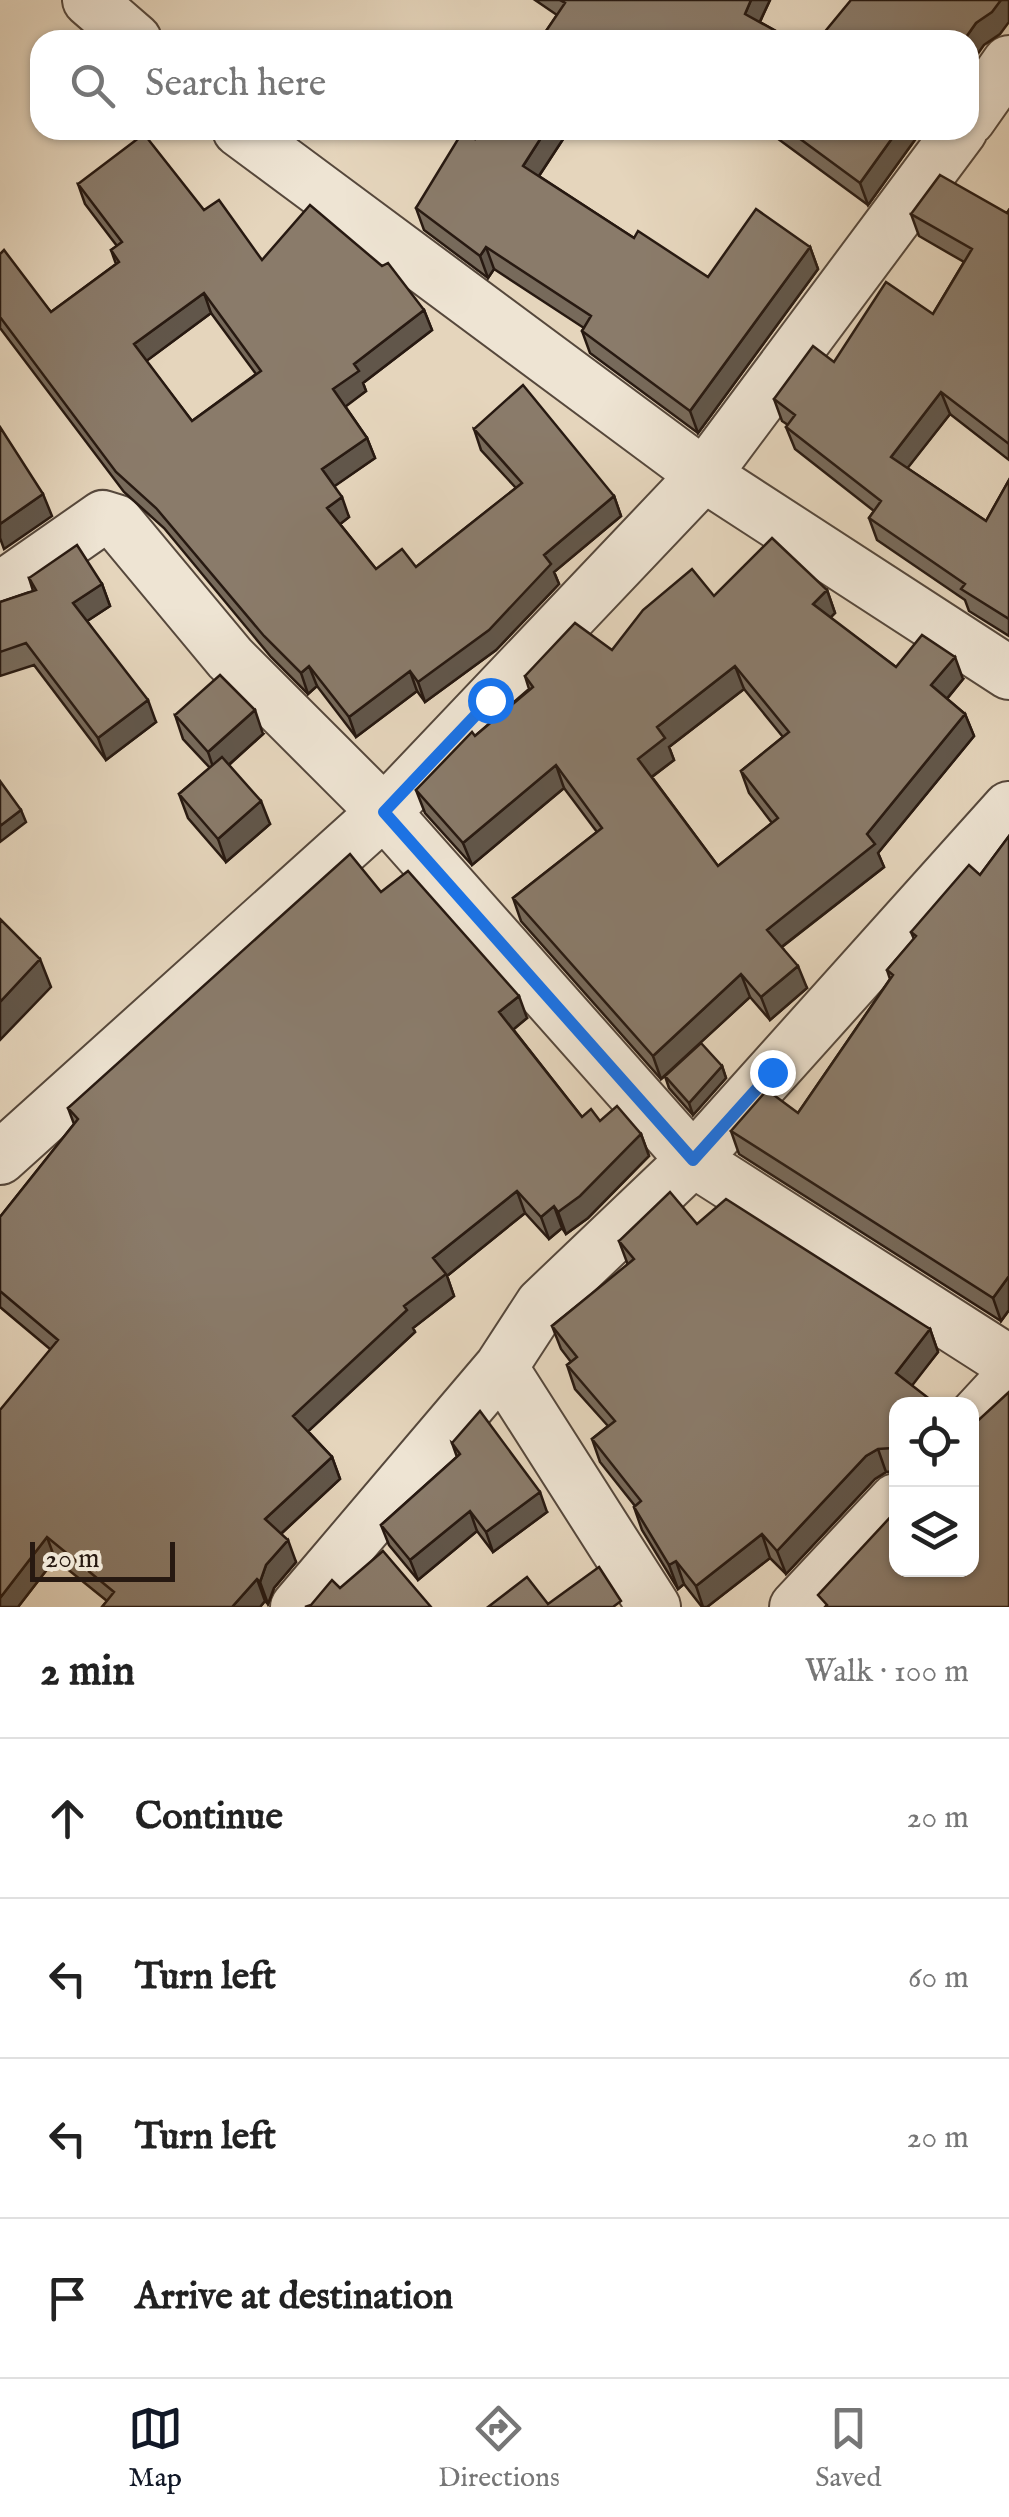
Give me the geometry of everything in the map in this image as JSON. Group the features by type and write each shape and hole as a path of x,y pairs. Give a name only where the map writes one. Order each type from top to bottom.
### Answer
{"street":[{"path":"89,0 124,30"},
{"path":"252,140 704,475 1009,674"},
{"path":"0,1158 384,812 704,475 958,140"},
{"path":"0,589 103,517 116,520 230,658 384,812 693,1160 1009,1362"},
{"path":"297,1607 501,1367 542,1304 693,1160 1009,808"},
{"path":"501,1367 654,1607"},
{"path":"979,1412 1009,1380"},
{"path":"796,1607 889,1507"}],"building":[{"path":"560,0 751,0 745,14 774,30 547,30 565,3"},
{"path":"851,0 1001,0 971,30 826,30"},
{"path":"136,140 149,140 204,210 219,200 262,260 310,205 382,266 388,263 424,310 354,364 359,371 333,389 367,438 322,469 342,497 327,508 376,569 402,549 416,567 522,483 474,429 523,385 614,496 544,555 551,564 489,630 418,682 410,671 349,717 309,666 301,673 264,636 156,508 116,472 0,317 0,254 4,250 51,312 119,262 111,250 122,242 78,184","holes":["204,293 261,371 192,421 134,344"]},
{"path":"458,140 540,140 523,166 634,238 638,231 708,277 756,209 810,247 690,411 582,331 591,316 486,247 480,256 416,208"},
{"path":"802,140 891,140 860,183"},
{"path":"940,175 1007,213 1009,210 1009,444 941,392 891,457 986,521 1009,480 1009,619 961,589 965,584 869,518 881,501 786,427 795,415 774,399 813,346 834,362 886,282 933,314 972,249 911,214"},
{"path":"0,427 43,494 0,524"},
{"path":"772,538 827,590 813,604 896,667 922,635 955,657 931,685 965,714 867,834 875,844 767,930 798,966 761,997 741,974 653,1056 513,898 602,828 556,765 463,843 416,790 472,732 475,736 533,687 525,676 575,623 612,650 643,610 692,569 714,596","holes":["735,666 789,732 741,771 778,818 718,866 638,759 665,738 657,727"]},
{"path":"77,545 102,584 73,603 148,700 98,738 26,643 0,652 0,602 36,590 29,578"},
{"path":"220,675 255,710 208,752 175,715"},
{"path":"222,757 261,801 218,839 179,794"},
{"path":"0,781 21,810 0,826"},
{"path":"1009,836 1009,1276 993,1298 731,1131 767,1090 798,1113 893,975 887,970 916,936 911,932 969,865 980,875"},
{"path":"350,854 381,892 408,871 519,996 499,1012 582,1117 591,1109 600,1121 617,1106 641,1134 580,1196 558,1212 554,1206 541,1217 517,1191 433,1258 446,1274 404,1306 407,1310 293,1416 332,1457 265,1519 288,1540 266,1565 260,1582 257,1579 232,1607 102,1607 114,1592 47,1537 0,1598 0,1410 58,1340 0,1291 0,1217 78,1119 68,1108"},
{"path":"0,919 40,959 0,1002"},
{"path":"701,1043 722,1066 689,1103 665,1076"},
{"path":"670,1192 697,1224 726,1199 930,1329 896,1373 927,1397 889,1397 889,1448 866,1456 777,1551 762,1534 696,1586 676,1561 669,1565 634,1507 641,1501 592,1439 615,1421 567,1365 577,1357 552,1326 634,1259 619,1241"},
{"path":"1009,1392 1009,1607 825,1607 818,1595 889,1519 889,1577 979,1577 979,1420"},
{"path":"480,1411 540,1492 486,1532 470,1511 410,1560 381,1525 460,1454 452,1443"},
{"path":"383,1551 431,1607 305,1607 332,1580 340,1588"},
{"path":"599,1567 621,1601 613,1607 488,1607 527,1577 548,1604"}],"route":[{"path":"490,700 384,812 693,1160 772,1072"}]}
